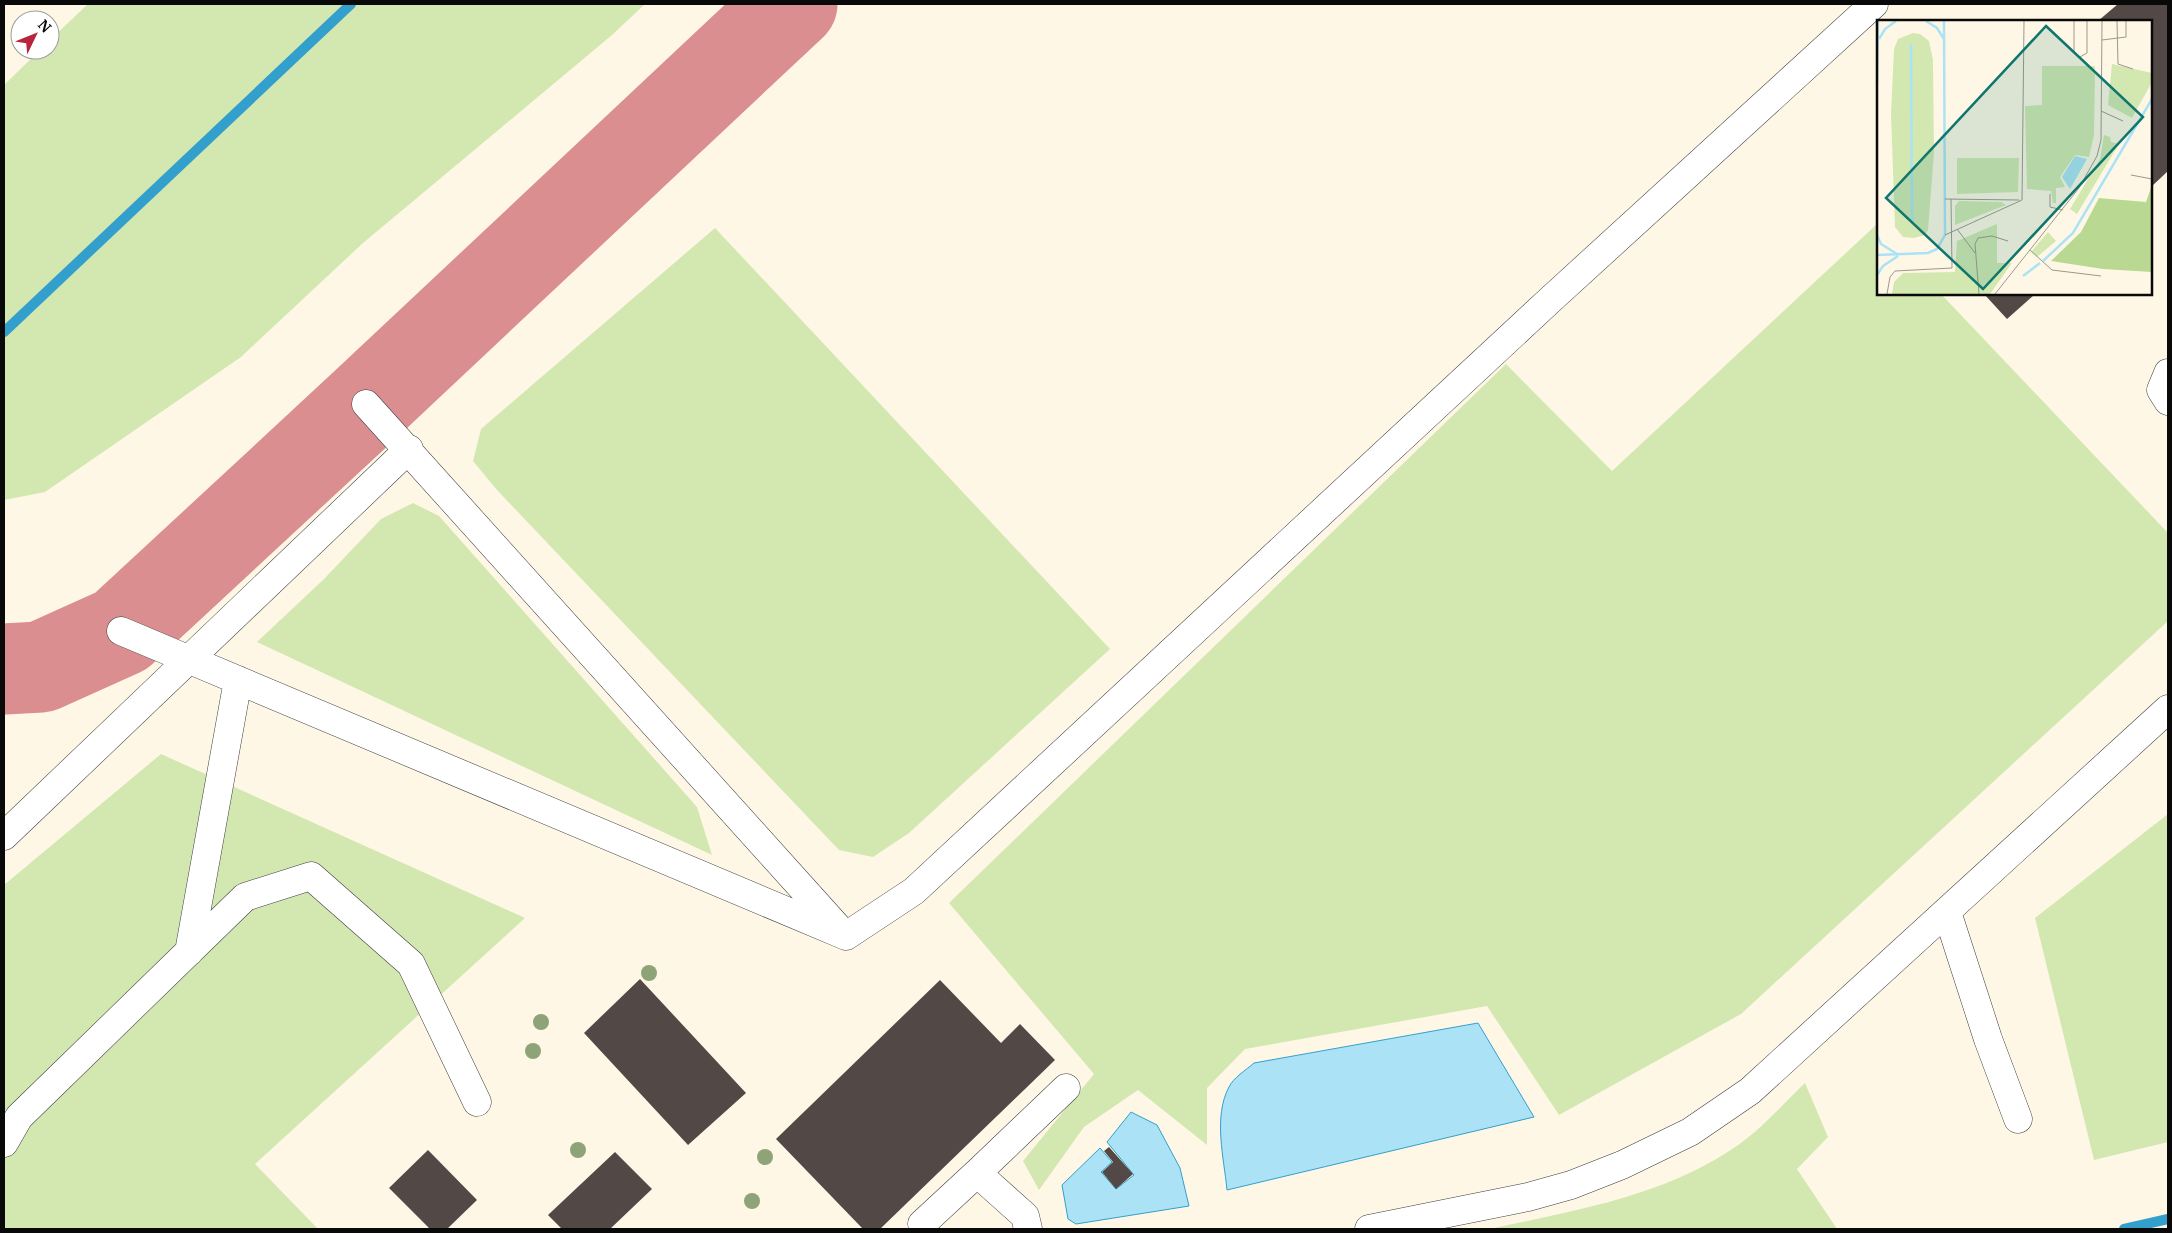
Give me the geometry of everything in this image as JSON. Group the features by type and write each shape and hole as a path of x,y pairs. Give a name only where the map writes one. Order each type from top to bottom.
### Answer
{"lane":[{"path":"846,936 914,891 1543,307 1874,4"},
{"path":"2168,373 2161,390 2168,402"},
{"path":"366,404 409,449 846,936"},
{"path":"4,836 409,449"},
{"path":"121,631 846,936"},
{"path":"188,952 238,680"},
{"path":"1370,1229 1528,1197 1571,1185 1622,1165 1690,1132 1750,1091 2168,710"},
{"path":"4,1143 18,1117 245,897 311,876 411,964 477,1102"},
{"path":"1947,912 1988,1039 2018,1119"},
{"path":"922,1224 1066,1088"},
{"path":"977,1173 1025,1216 1028,1229"}],"green space":[{"path":"88,4 645,4 612,35 363,243 241,357 45,492 4,500 4,85 30,60 60,60 60,31"},
{"path":"1876,225 1877,295 1942,295 2168,533 2168,621 1741,1014 1559,1115 1487,1006 1245,1049 1207,1088 1207,1145 1138,1090 1084,1127 1039,1190 1023,1161 1094,1074 949,903 1506,364 1612,471"},
{"path":"715,228 1110,649 909,833 873,857 839,850 497,490 473,461 481,429"},
{"path":"413,503 439,516 697,807 712,855 257,642 324,579 381,519"},
{"path":"161,754 525,918 255,1164 318,1229 4,1229 4,885"},
{"path":"2168,814 2168,1142 2094,1160 2035,918"},
{"path":"1805,1083 1828,1137 1797,1169 1837,1229 1490,1229 1620,1199 1683,1176 1741,1143 1766,1122"}],"water":[{"path":"1478,1023 1534,1117 1227,1190 1221,1138 1224,1099 1231,1084 1254,1063"},
{"path":"1131,1112 1157,1125 1180,1168 1189,1206 1076,1224 1068,1219 1062,1185 1100,1148 1112,1162 1101,1172 1116,1189 1134,1175 1107,1142"}],"building":[{"path":"2118,4 2168,4 2168,171 2152,186 2152,20 2099,20"},
{"path":"1985,295 2034,295 2007,319"},
{"path":"640,979 746,1093 688,1145 584,1033"},
{"path":"940,980 1001,1043 1020,1024 1055,1060 880,1229 863,1229 776,1139"},
{"path":"1109,1147 1133,1174 1116,1189 1102,1172 1113,1162 1104,1151"},
{"path":"428,1150 477,1200 447,1229 430,1229 389,1188"},
{"path":"615,1152 652,1189 610,1229 562,1229 548,1215"}],"waterway":[{"path":"4,332 351,4"},
{"path":"2124,1229 2168,1219"}],"taxiway":[{"path":"4,669 41,667 121,631 792,4"}]}
